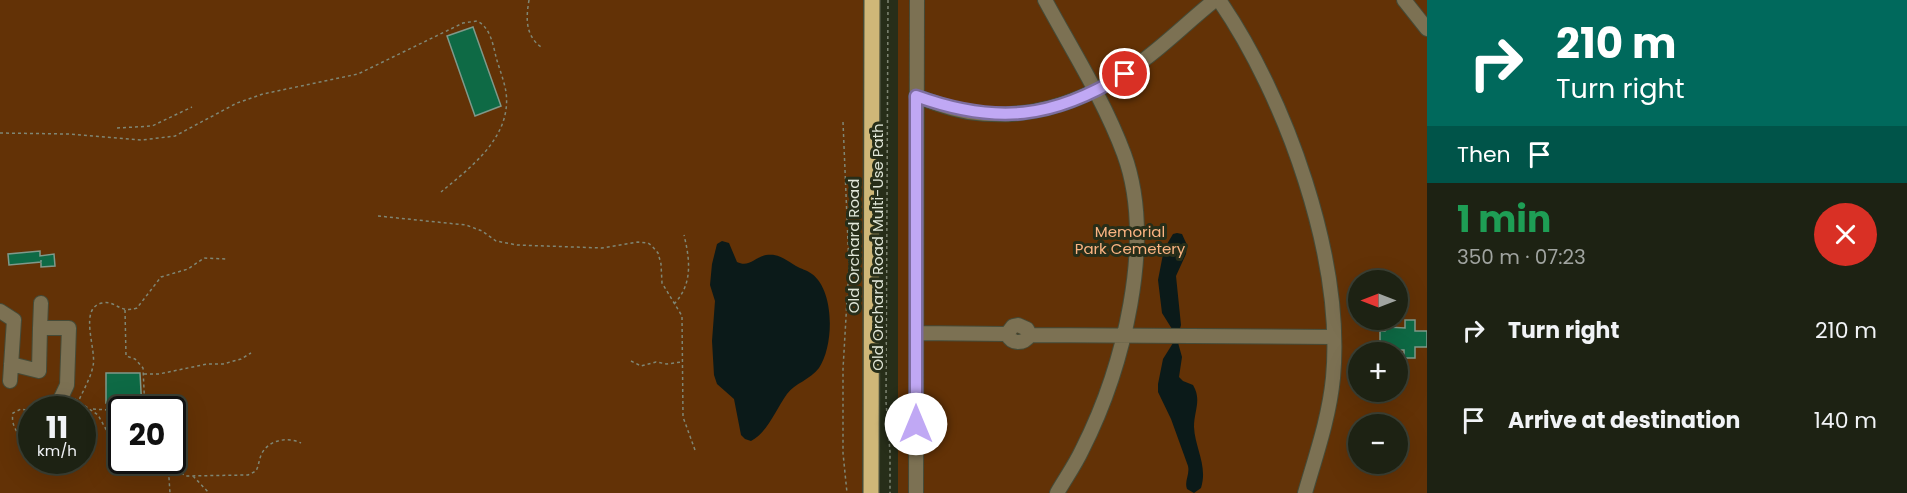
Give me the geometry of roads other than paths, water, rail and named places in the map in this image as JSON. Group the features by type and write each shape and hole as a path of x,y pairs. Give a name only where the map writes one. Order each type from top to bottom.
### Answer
{"main road":[{"name":"Old Orchard Road","path":"872,0 872,493"}],"lane":[{"path":"916,0 916,493"},
{"path":"1045,0 1096,92 1124,156 1136,211 1136,268 1123,336 1102,401 1082,450 1057,493"},
{"path":"916,96 945,107 968,112 1013,114 1062,104 1096,92 1147,58 1217,0 1236,25 1255,58 1276,103 1293,147 1318,228 1325,264 1334,337 1333,376 1330,404 1321,442 1305,493"},
{"path":"1404,0 1427,29"},
{"path":"8,356 39,371 41,303"},
{"path":"0,312 14,320 8,356 10,381"},
{"path":"40,328 69,328 67,385 62,396"},
{"path":"916,333 1007,334 1011,340 1017,342 1023,342 1030,335 1334,337"}],"park label":[{"name":"Memorial Park Cemetery","path":"1130,240"}]}
